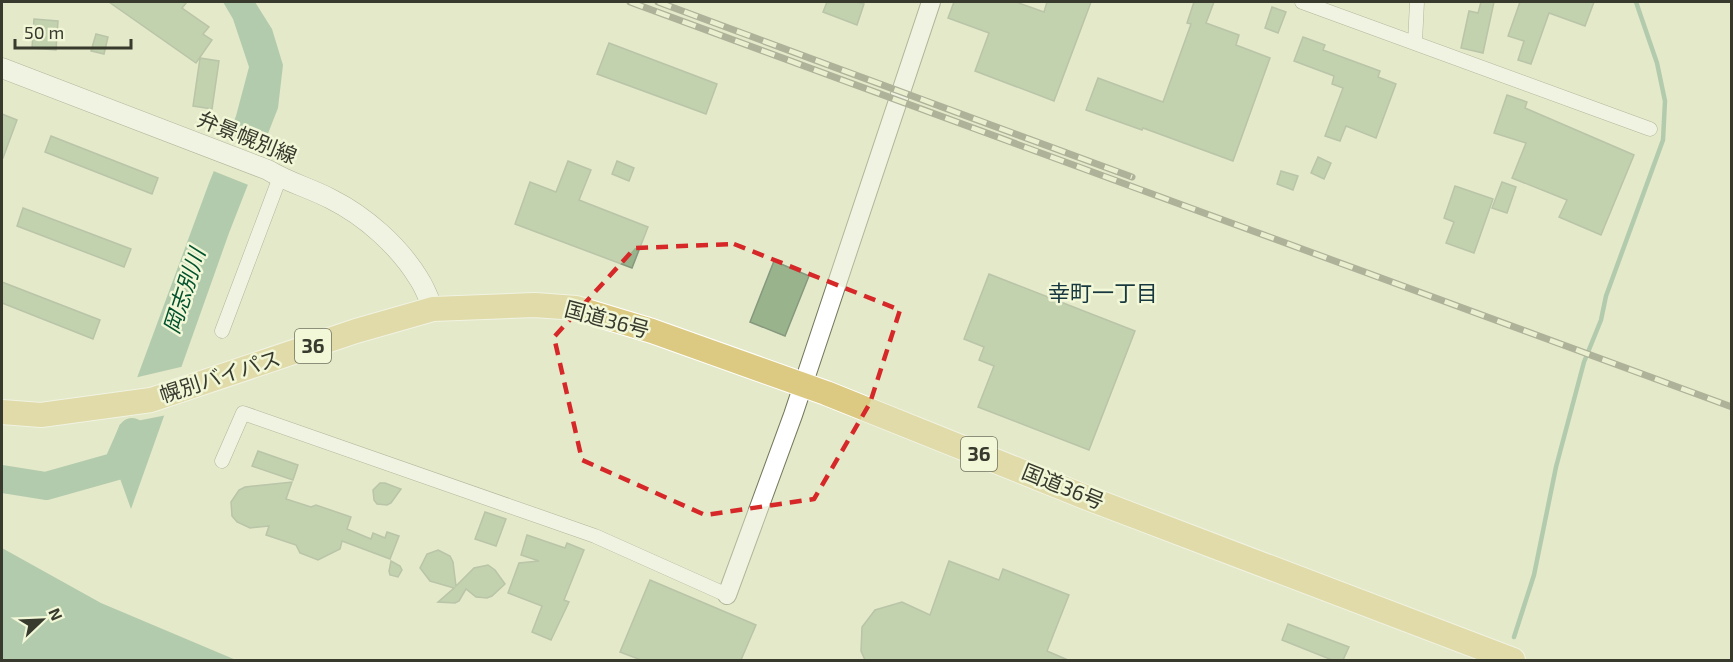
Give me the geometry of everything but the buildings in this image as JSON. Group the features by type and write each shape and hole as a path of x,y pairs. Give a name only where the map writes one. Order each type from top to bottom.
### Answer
{"highway":[{"name":"国道36号","path":"433,309 535,304 576,308 652,331 803,384 1085,496 1513,660"},
{"name":"幌別バイパス","path":"2,412 41,415 151,400 393,319 433,309"}],"main road":[{"name":"弁景幌別線","path":"2,68 215,149 332,199 376,230 406,260 420,280 433,309"}],"street":[{"path":"222,461 243,413 595,536 727,595 803,384 931,2"},
{"path":"1302,2 1650,129"},
{"path":"1415,42 1417,2"},
{"path":"222,330 274,173"}],"highlighted area":[{"path":"734,244 900,310 870,403 814,499 705,515 582,460 554,337 635,248"}],"water":[{"path":"223,2 255,2 272,29 283,65 278,108 229,233 131,509 110,451 236,116 249,67 233,19"},
{"path":"2,548 101,603 236,660 2,660"}],"pier":[{"path":"224,138 264,153 251,186 211,170"},
{"path":"185,366 167,415 116,425 134,378"}],"waterway":[{"path":"1514,637 1534,575 1556,467 1584,362 1601,320 1606,296 1663,140 1665,101 1657,63 1636,2"},
{"name":"岡志別川","path":"2,479 46,486 117,466 132,432"}],"railway":[{"path":"630,2 1732,407"},
{"path":"658,2 1132,177"}],"district":[{"name":"幸町一丁目","path":"1103,293"}]}
